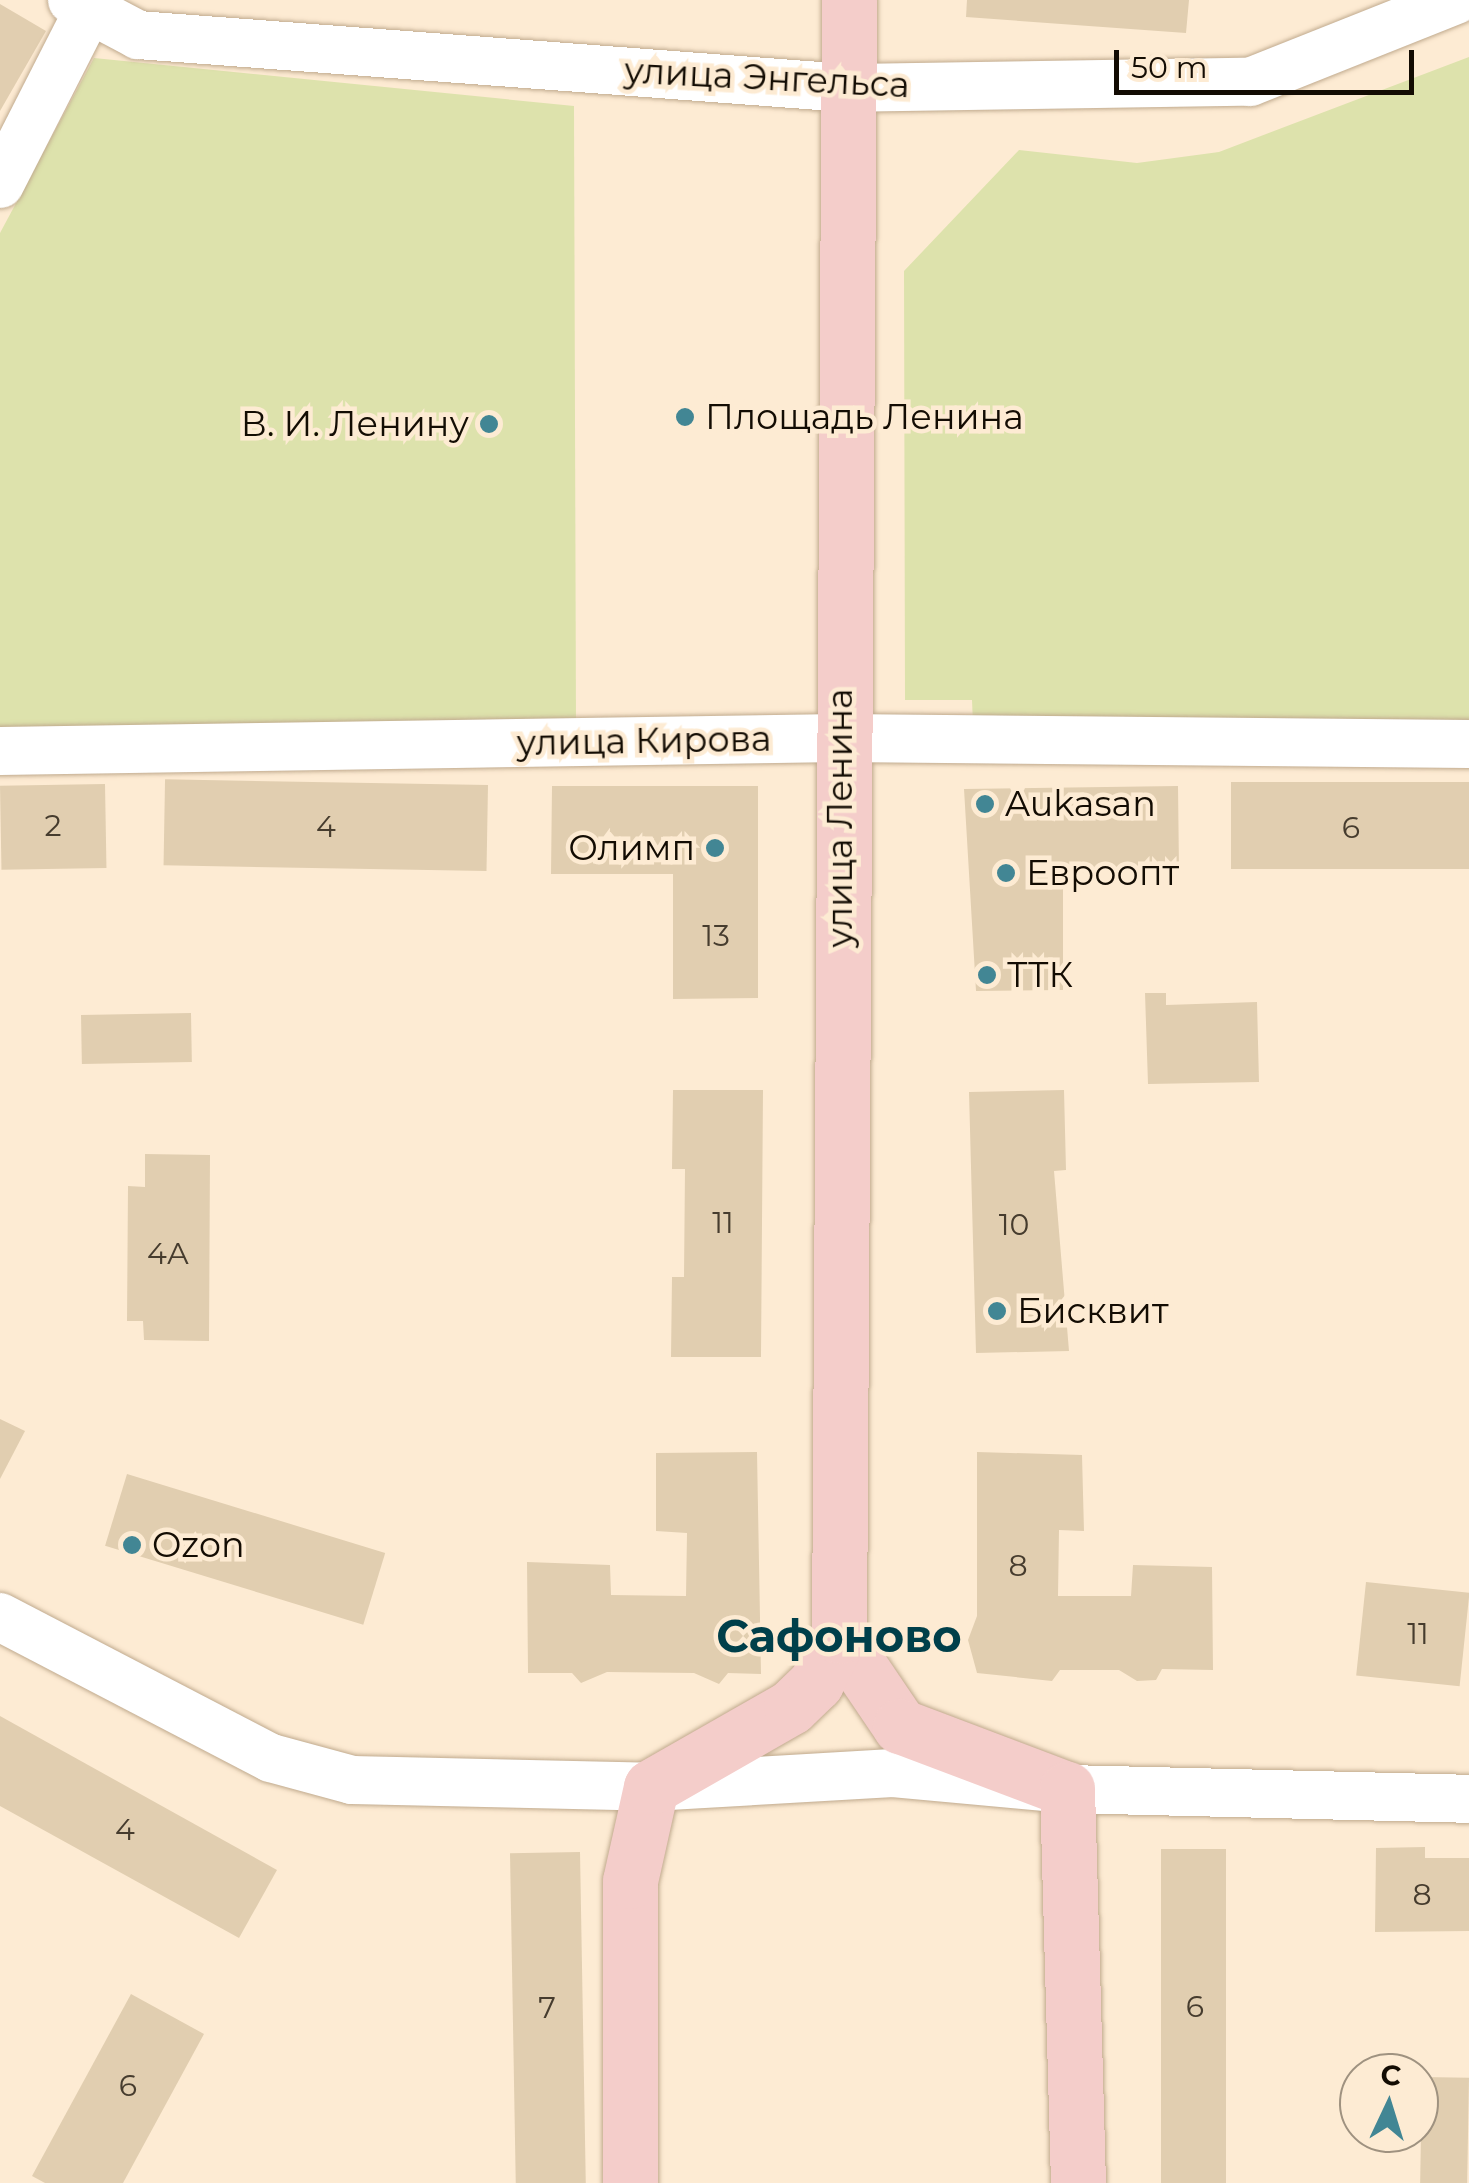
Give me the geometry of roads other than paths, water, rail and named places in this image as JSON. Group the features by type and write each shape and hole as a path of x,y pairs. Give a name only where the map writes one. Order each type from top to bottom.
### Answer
{"main road":[{"name":"улица Ленина","path":"839,1636 840,738 850,0"},
{"path":"630,2183 630,1881 651,1787 791,1707 816,1683 839,1636 900,1726 1068,1789 1078,2183"}],"street":[{"name":"улица Энгельса","path":"80,5 138,35 846,88 1250,82 1456,0"},
{"path":"0,184 80,5"},
{"name":"улица Кирова","path":"0,751 840,738 1469,744"},
{"path":"0,1617 271,1758 352,1780 651,1787 894,1773 1068,1789 1469,1799"}],"place":[{"name":"Площадь Ленина","path":"685,417"},
{"name":"В. И. Ленину","path":"489,424"},
{"name":"Aukasan","path":"985,804"},
{"name":"Олимп","path":"715,848"},
{"name":"Евроопт","path":"1006,873"},
{"name":"ТТК","path":"987,975"},
{"name":"Бисквит","path":"997,1311"},
{"name":"Ozon","path":"132,1545"}],"district":[{"name":"Сафоново","path":"839,1636"}]}
